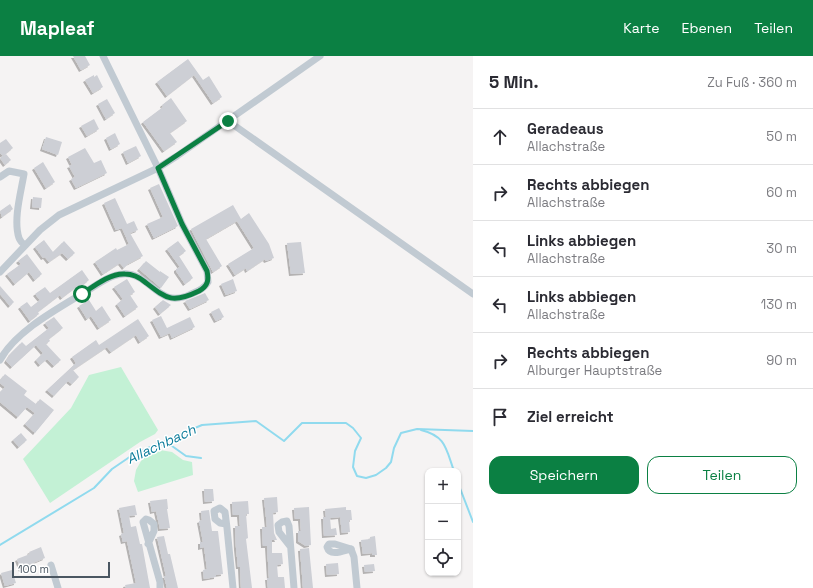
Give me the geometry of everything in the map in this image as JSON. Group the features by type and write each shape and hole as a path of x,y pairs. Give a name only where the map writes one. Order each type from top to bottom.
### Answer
{"street":[{"path":"0,360 14,342 38,322 112,276 124,273 132,274 140,278 160,294 175,299 188,296 202,290 208,282 209,278 207,271 182,224 158,168 103,56"},
{"path":"0,272 40,230 59,215 158,168 320,56"},
{"path":"228,121 473,294"},
{"path":"0,177 9,171 24,174 18,205 17,227 19,239 25,245"},
{"path":"226,524 233,588"},
{"path":"148,544 160,588"},
{"path":"290,546 294,588"},
{"path":"351,549 354,557 357,588"},
{"path":"51,565 58,588"}],"green space":[{"path":"121,367 158,430 155,434 140,442 50,503 23,459 71,408 89,375"},
{"path":"160,450 172,452 183,460 192,462 193,475 138,492 134,481 136,470 141,461 151,452"}],"building":[{"path":"73,56 85,56 90,65 81,70"},
{"path":"188,59 203,80 209,76 222,97 213,103 194,75 167,96 157,82"},
{"path":"94,75 94,77 97,75 103,87 93,93 85,80"},
{"path":"171,98 187,121 170,133 177,142 164,151 143,122 163,107 162,105"},
{"path":"107,99 115,113 106,119 98,104"},
{"path":"94,119 99,129 87,136 81,126"},
{"path":"115,133 120,144 111,149 106,138"},
{"path":"46,137 62,142 58,155 42,149"},
{"path":"6,139 13,148 3,156 0,153 0,143"},
{"path":"136,146 141,156 128,163 123,152"},
{"path":"85,148 94,163 101,160 107,173 76,188 71,179 75,177 69,166 72,165 68,157"},
{"path":"6,154 11,160 5,165 0,158"},
{"path":"43,162 55,182 46,188 34,168"},
{"path":"159,184 178,226 154,238 147,224 163,217 150,188"},
{"path":"33,197 42,198 41,208 32,207"},
{"path":"115,198 127,224 134,221 138,230 130,233 143,256 128,264 124,268 120,263 103,274 95,262 116,248 117,250 129,244 122,228 116,230 104,203"},
{"path":"10,204 13,209 2,217 0,211"},
{"path":"233,205 241,219 249,213 269,244 274,258 266,261 265,259 247,271 246,268 235,275 228,264 254,248 237,221 206,239 222,266 213,272 191,229"},
{"path":"44,240 53,252 64,241 75,253 68,259 62,253 49,262 45,257 43,258 35,247"},
{"path":"178,241 186,251 179,256 193,278 185,284 176,271 176,269 180,267 167,249"},
{"path":"301,242 305,273 291,274 287,243"},
{"path":"27,254 42,274 35,280 29,272 15,284 7,274 21,264 18,261"},
{"path":"146,261 169,277 161,288 139,269"},
{"path":"82,270 89,280 81,287 79,285 62,298 60,295 38,312 39,314 30,321 20,307 27,302 31,307 40,300 35,294 45,287 50,293"},
{"path":"127,279 135,292 130,295 138,307 125,316 117,304 123,299 114,287"},
{"path":"233,279 237,291 226,295 221,284"},
{"path":"0,286 14,302 10,306 0,294"},
{"path":"205,293 209,300 190,309 185,301"},
{"path":"89,300 96,311 102,306 111,320 99,328 91,316 87,319 79,306"},
{"path":"163,300 171,305 160,314 155,307"},
{"path":"219,308 224,317 216,321 211,312"},
{"path":"161,316 167,328 190,317 195,327 172,338 170,333 161,337 152,320"},
{"path":"54,317 63,328 49,339 50,341 46,344 61,360 54,366 47,359 40,365 36,360 43,353 36,345 12,367 6,361 11,353 22,342 26,346 49,328 45,323"},
{"path":"138,319 149,336 140,342 136,335 111,352 107,347 73,370 79,377 72,384 68,381 54,396 47,390 76,363 72,357 96,340 99,345"},
{"path":"5,374 27,391 24,395 36,404 40,399 54,410 35,433 25,424 35,413 27,407 18,417 0,402 0,392 5,387 0,383 0,380"},
{"path":"21,433 27,440 19,447 13,440"},
{"path":"204,489 213,489 214,501 205,502"},
{"path":"277,497 278,512 273,513 274,533 277,540 272,540 272,553 282,553 283,564 277,565 278,577 284,577 285,588 268,588 267,578 269,578 267,546 263,546 262,527 267,527 264,498"},
{"path":"167,499 170,528 160,529 156,511 152,512 150,501"},
{"path":"248,501 249,514 246,514 248,538 246,539 252,588 241,588 235,526 240,526 239,515 233,515 232,502"},
{"path":"135,505 137,515 129,516 131,527 136,526 140,544 142,544 150,588 126,588 125,585 136,583 127,541 123,542 121,534 124,533 119,508"},
{"path":"309,507 311,545 306,546 298,541 298,531 301,531 300,519 295,519 294,508"},
{"path":"346,507 346,510 351,510 352,520 349,520 350,532 342,533 340,517 330,518 331,529 336,528 337,535 324,536 323,517 326,517 325,509"},
{"path":"209,510 212,531 218,531 223,574 204,579 203,570 207,569 204,547 200,548 200,542 203,542 199,521 202,520 201,511"},
{"path":"164,536 178,588 167,588 164,576 166,576 157,537"},
{"path":"375,536 377,555 372,555 372,553 363,554 361,540 370,539 370,537"},
{"path":"41,547 45,558 33,563 34,566 21,570 17,559 30,554 29,552"},
{"path":"309,548 313,588 303,588 300,549"},
{"path":"338,563 339,574 327,575 326,564"},
{"path":"374,564 375,571 365,572 364,565"},
{"path":"12,570 16,583 5,586 1,573"}],"waterway":[{"name":"Allachbach","path":"0,545 94,488 112,469 134,454 202,425 256,421 284,441 302,423 346,423 353,428 361,438 355,451 353,467 357,476 366,478 376,475 386,468 391,462 394,448 401,433 417,429 473,431"},
{"path":"421,430 436,436 444,444 453,468"},
{"path":"159,444 172,446 186,456 201,458"},
{"path":"461,491 473,522"}],"route":[{"path":"82,294 112,276 124,273 132,274 140,278 160,294 175,299 188,296 202,290 206,286 209,278 207,271 182,224 158,168 228,121"}]}
